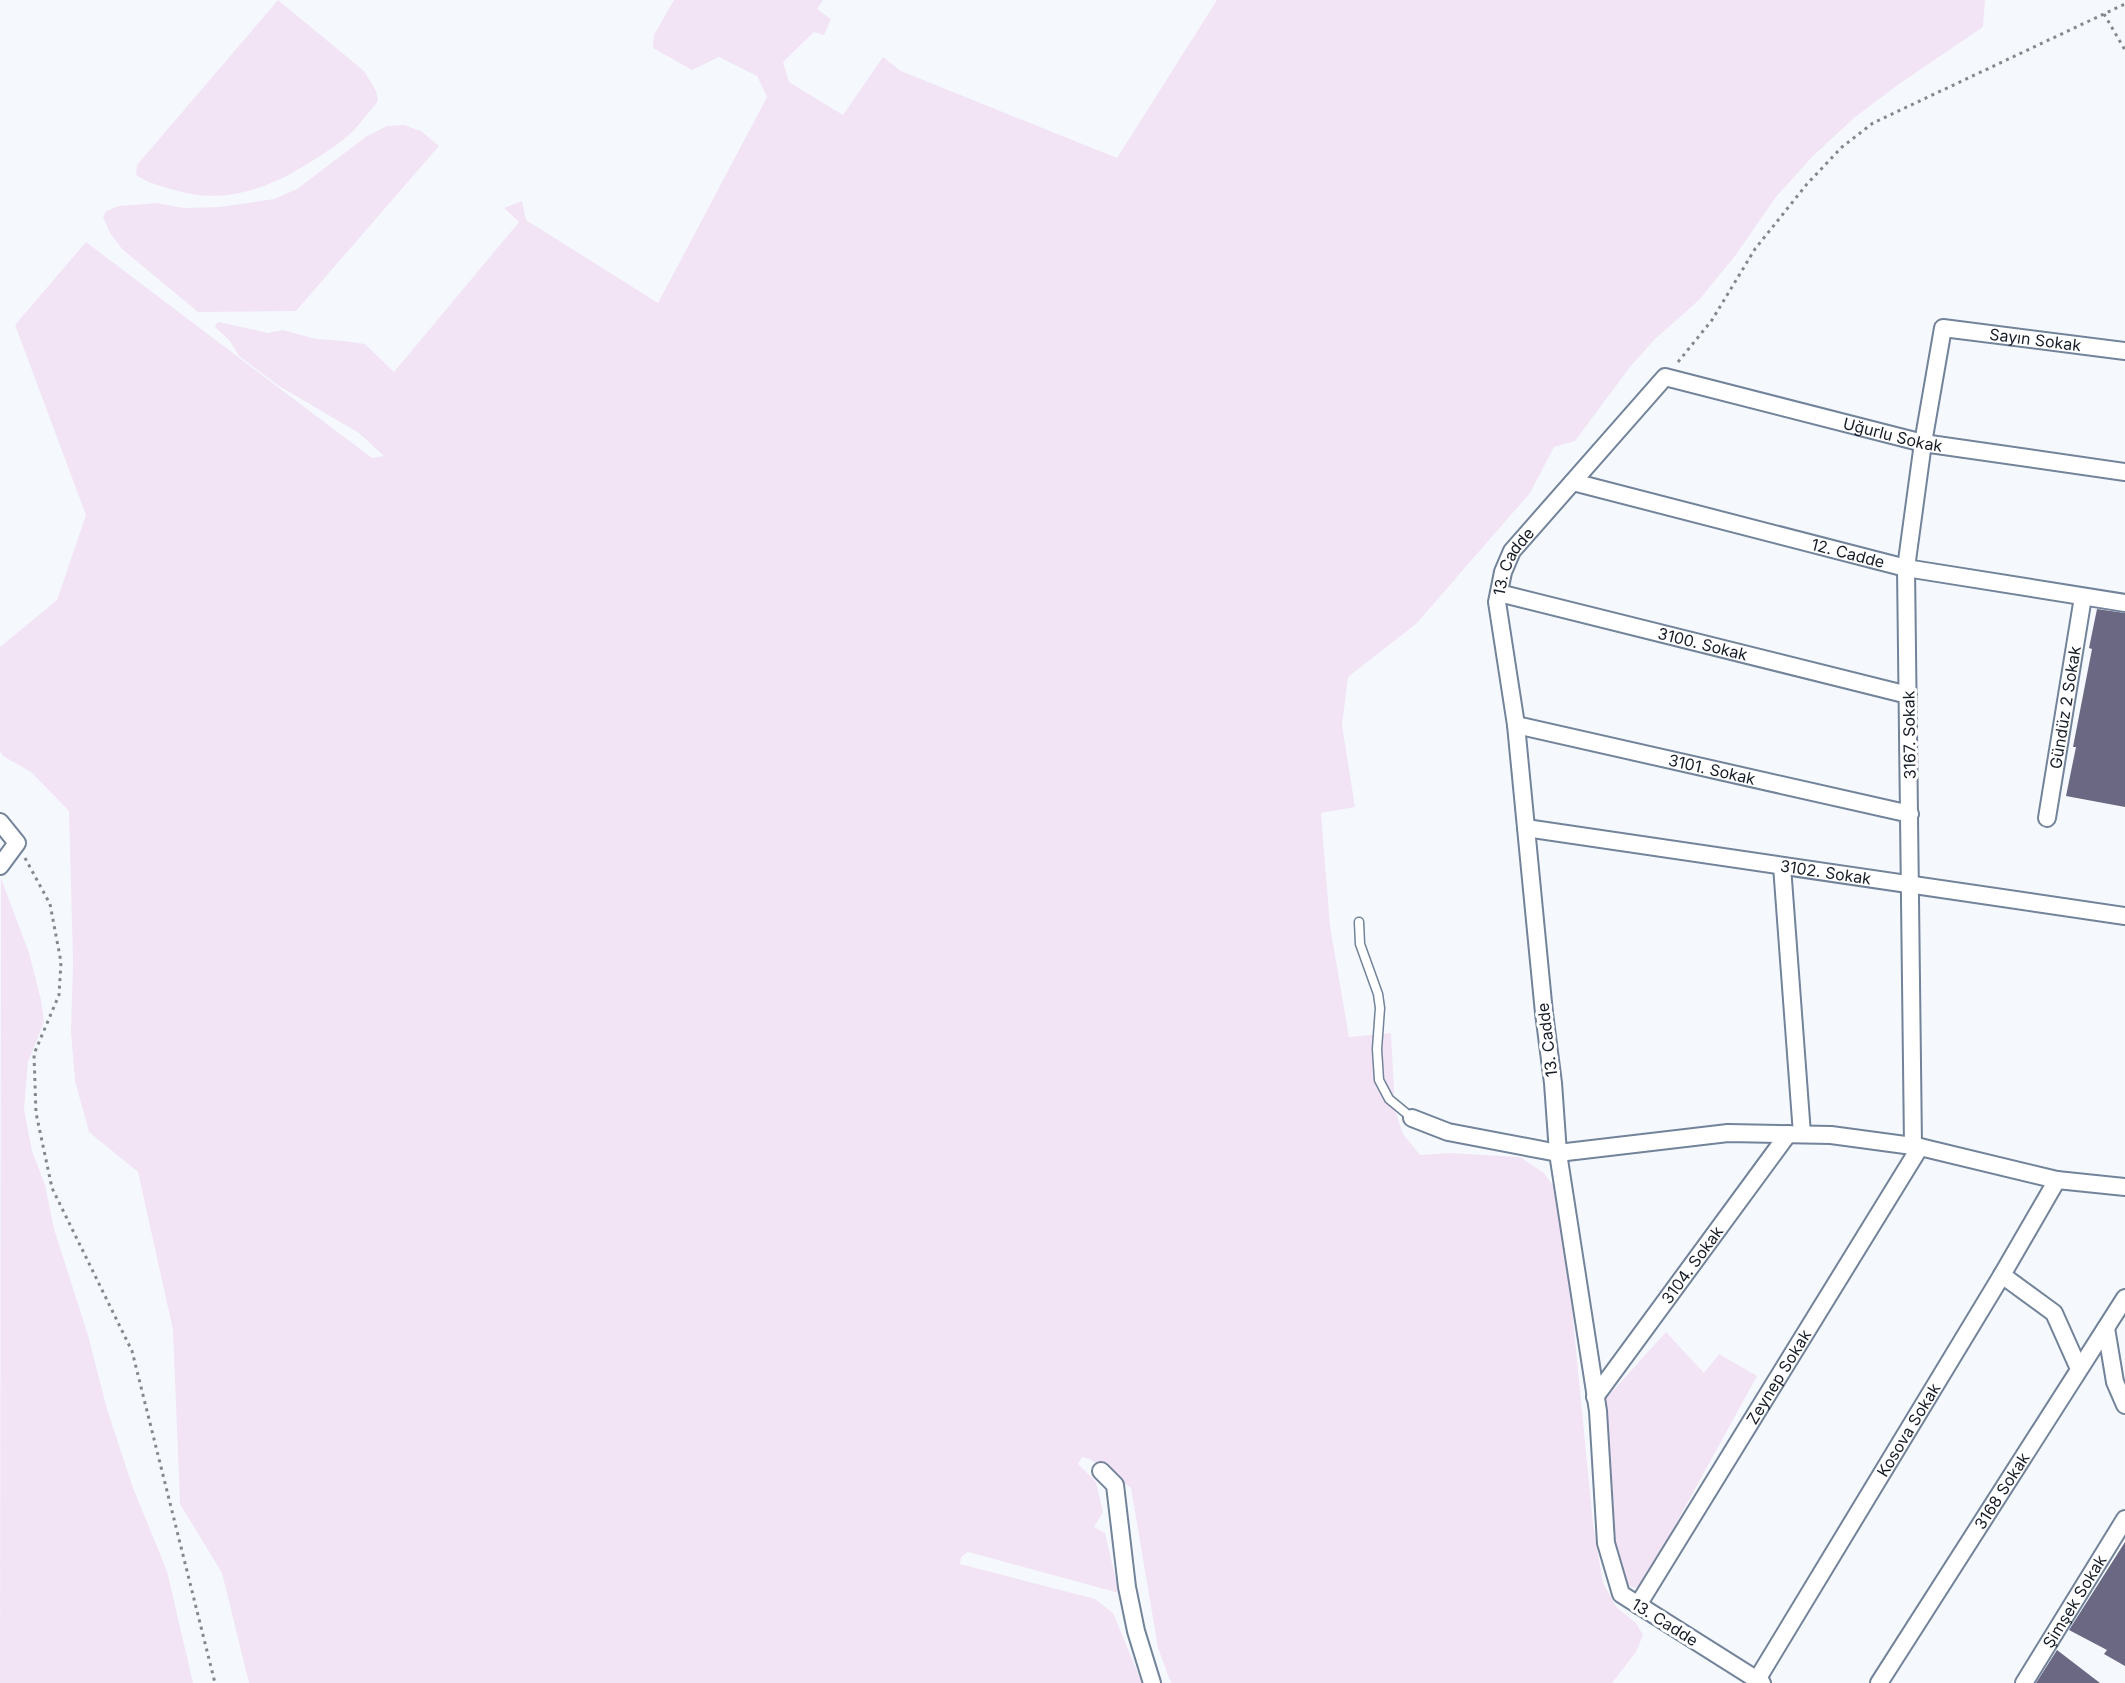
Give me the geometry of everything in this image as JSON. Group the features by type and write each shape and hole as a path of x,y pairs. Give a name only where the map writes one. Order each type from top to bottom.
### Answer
{"street":[{"name":"Sayın Sokak","path":"1943,328 2125,351"},
{"name":"3167. Sokak","path":"1916,1146 1906,568 1923,443 1943,328"},
{"name":"Uğurlu Sokak","path":"1665,377 1923,443 2125,472"},
{"name":"13. Cadde","path":"1665,377 1512,551 1503,572 1497,602 1516,725 1558,1153 1595,1398 1606,1543 1621,1594 1758,1682"},
{"name":"12. Cadde","path":"1573,482 1906,568 2125,603"},
{"name":"3100. Sokak","path":"1499,592 1908,695"},
{"name":"Gündüz 2 Sokak","path":"2047,818 2083,597"},
{"name":"3101. Sokak","path":"1516,725 1910,814"},
{"path":"0,822 17,843 0,866"},
{"name":"3102. Sokak","path":"1526,828 2125,916"},
{"path":"1782,866 1795,1134"},
{"path":"1412,1118 1448,1132 1558,1153 1728,1133 1831,1135 1916,1146 2057,1180 2125,1187"},
{"name":"3104. Sokak","path":"1595,1398 1795,1134"},
{"name":"Zeynep Sokak","path":"1638,1605 1916,1146"},
{"name":"Kosova Sokak","path":"1758,1682 2057,1180"},
{"path":"2002,1275 2054,1313 2079,1369"},
{"name":"3168 Sokak","path":"1879,1683 2125,1298"},
{"path":"2106,1328 2115,1382 2125,1405"},
{"path":"1101,1471 1115,1485 1127,1587 1136,1631 1152,1683"},
{"name":"Şimşek Sokak","path":"2024,1683 2125,1519"}],"lane":[{"path":"1359,922 1360,944 1378,994 1380,1008 1377,1048 1379,1080 1389,1099 1412,1118"}],"path":[{"path":"1665,377 1712,320 1755,249 1807,184 1842,147 1873,123 2125,4"},
{"path":"2104,14 2125,50"},
{"path":"17,843 50,903 61,963 59,995 34,1054 36,1113 52,1188 132,1351 215,1683"}],"shaded area":[{"path":"278,0 364,71 376,91 378,101 354,130 338,144 293,172 261,187 227,195 210,196 174,190 136,175 137,165"},
{"path":"674,0 823,0 817,9 831,19 824,35 814,32 783,62 789,82 843,115 883,57 901,71 1117,158 1217,0 1985,0 1983,27 1899,84 1854,118 1812,157 1776,197 1735,256 1699,300 1654,340 1630,367 1575,441 1554,447 1530,493 1416,624 1348,677 1342,725 1355,807 1321,813 1330,926 1349,1037 1391,1033 1395,1110 1403,1134 1420,1155 1449,1153 1520,1157 1544,1173 1554,1187 1569,1278 1593,1524 1603,1583 1617,1608 1636,1623 1643,1635 1636,1652 1612,1683 1171,1683 1158,1648 1131,1488 1090,1459 1082,1457 1078,1464 1096,1482 1103,1512 1094,1527 1105,1533 1119,1593 968,1552 961,1557 960,1564 1095,1599 1113,1613 1142,1683 249,1683 222,1573 180,1504 173,1330 138,1172 89,1132 75,1081 71,1032 73,962 69,811 31,772 3,756 0,751 0,647 57,600 86,515 15,325 86,242 372,458 384,456 359,433 279,386 239,356 230,341 215,327 216,324 219,322 268,333 283,330 316,339 365,344 394,372 519,222 504,208 522,201 526,220 658,303 767,97 757,76 719,57 692,70 653,48 654,35"},
{"path":"404,125 421,131 439,146 296,311 198,312 122,249 110,233 103,217 106,211 119,206 156,203 184,208 220,207 274,199 297,189 367,136 387,126"},
{"path":"1,878 29,953 44,1022 28,1062 24,1109 32,1151 45,1185 54,1229 88,1335 107,1409 133,1488 167,1571 193,1683 0,1683"},
{"path":"1666,1332 1704,1373 1719,1354 1757,1376 1644,1582 1638,1588 1631,1587 1625,1582 1610,1541 1599,1406"}],"building":[{"path":"2097,609 2125,613 2125,807 2066,796 2076,747 2073,747 2092,649 2089,648"},
{"path":"2125,1542 2125,1666 2104,1654 2107,1650 2069,1630"},
{"path":"2057,1650 2100,1683 2036,1683"}]}
